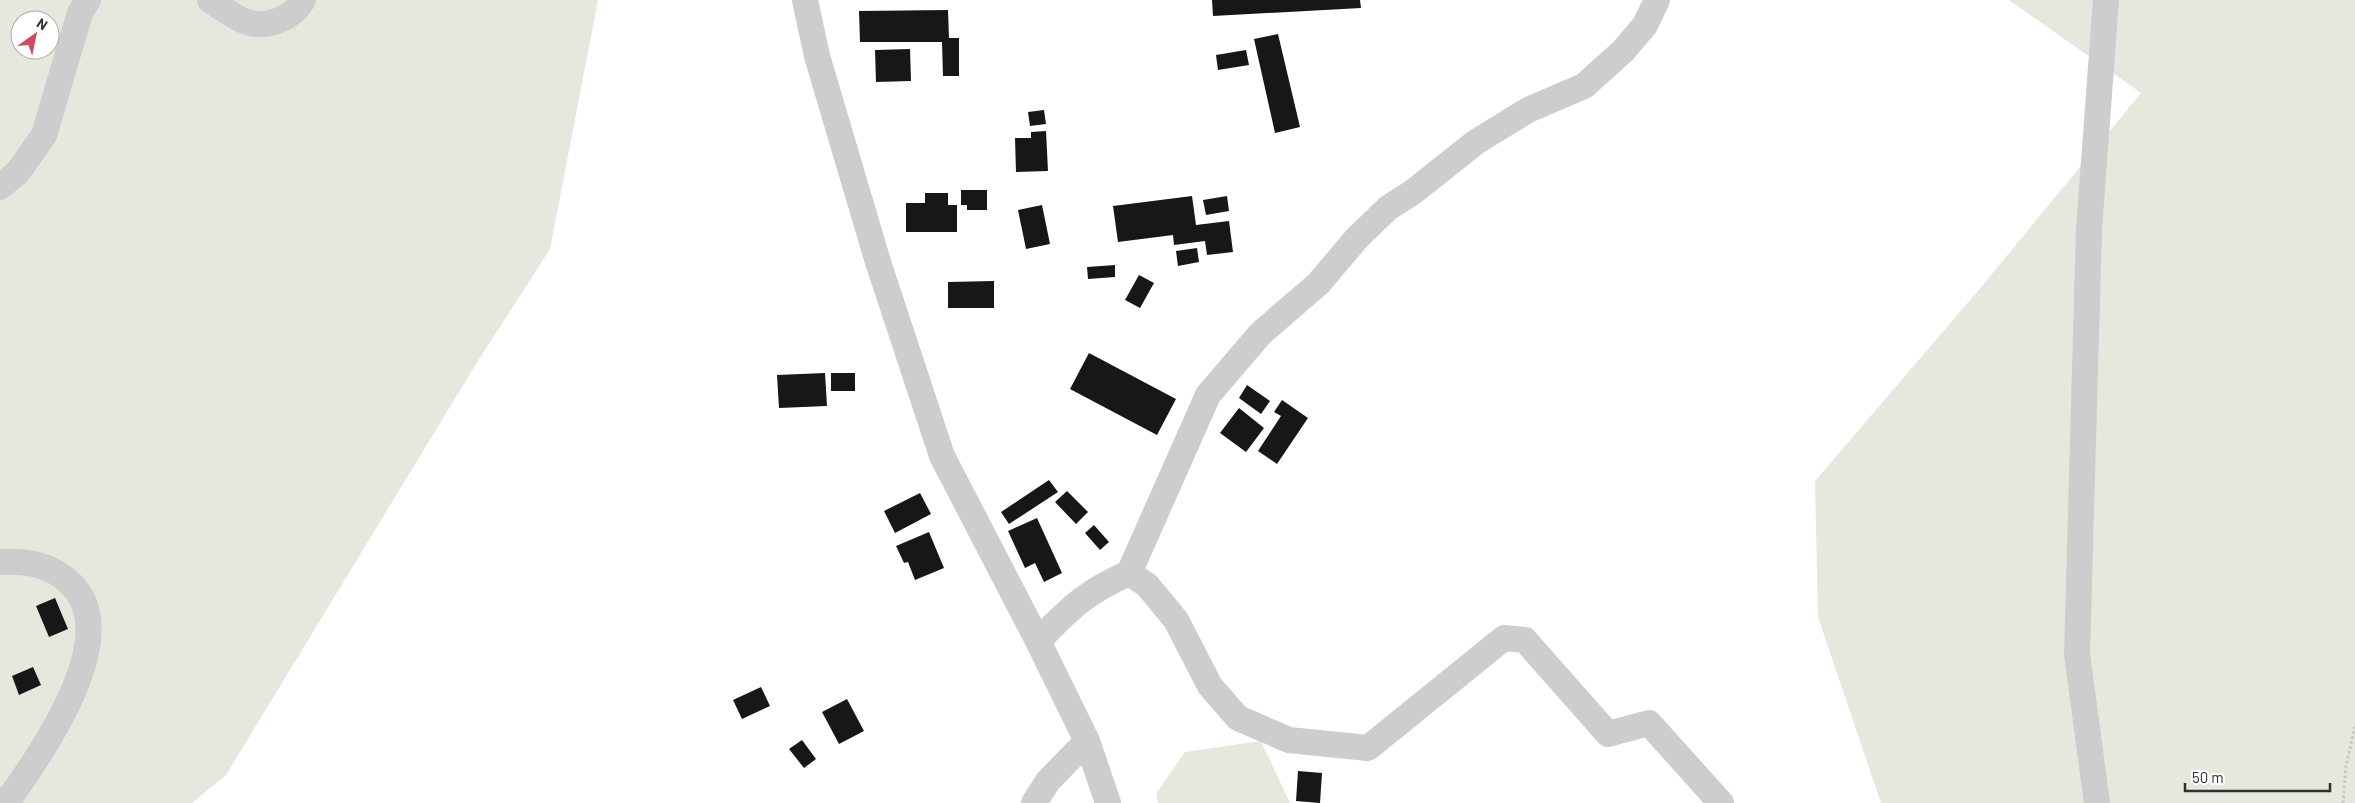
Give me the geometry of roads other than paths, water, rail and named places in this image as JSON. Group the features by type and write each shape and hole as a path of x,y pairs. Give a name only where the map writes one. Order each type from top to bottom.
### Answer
{"street":[{"path":"0,187 18,172 44,135 80,13 88,0"},
{"path":"210,0 244,22 264,26 296,11 303,0"},
{"path":"805,0 817,56 878,262 942,456 1038,641 1087,741 1108,803"},
{"path":"1038,641 1074,604 1102,584 1129,573 1208,395 1261,333 1318,284 1357,238 1388,208 1413,192 1476,142 1528,110 1584,86 1623,51 1645,25 1657,0"},
{"path":"2098,803 2077,654 2089,229 2106,0"},
{"path":"0,562 24,561 59,573 75,588 88,609 87,643 74,693 40,756 6,803"},
{"path":"1129,573 1147,585 1176,620 1210,686 1238,718 1289,740 1368,748 1504,638 1525,640 1608,734 1649,723 1721,803"},
{"path":"1034,803 1048,782 1087,741"}]}
